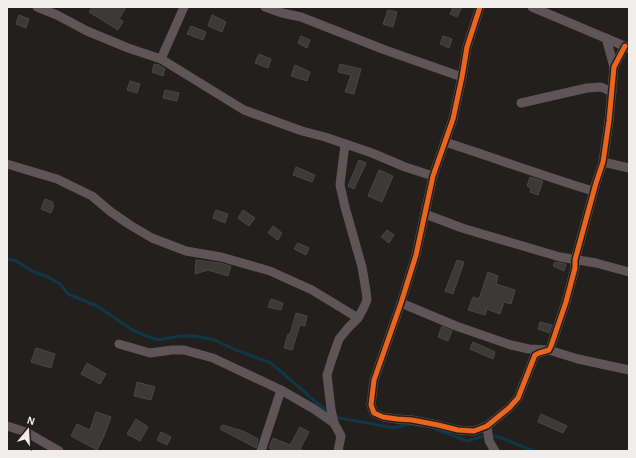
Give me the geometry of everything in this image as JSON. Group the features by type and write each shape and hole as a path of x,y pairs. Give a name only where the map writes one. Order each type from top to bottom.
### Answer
{"street":[{"path":"37,7 57,15 114,43 161,59 244,110 302,131 372,153 433,176"},
{"path":"161,59 184,7"},
{"path":"265,7 284,10 392,52 462,76"},
{"path":"480,7 467,47 453,119 433,176 416,255 374,380 371,405 374,413 383,417 426,422 458,430 474,431 487,426 509,408 518,398 535,355 549,350 576,268 575,260 593,191 603,162 614,67 606,38"},
{"path":"532,7 627,47 614,67"},
{"path":"520,103 587,88 601,88 612,92"},
{"path":"445,142 593,191"},
{"path":"338,451 341,436 334,423 327,375 339,339 358,318 367,300 362,267 340,185 345,144"},
{"path":"603,162 629,168"},
{"path":"7,164 57,179 92,196 130,226 152,238 186,251 221,258 270,271 312,290 358,318"},
{"path":"425,214 462,228 560,257 596,263 629,272"},
{"path":"401,303 456,326 511,345 529,349 549,350 578,359 629,370"},
{"path":"119,344 150,353 184,350 213,358 281,390 314,409 334,423"},
{"path":"260,451 281,390"},
{"path":"7,426 26,432 59,451"},
{"path":"487,426 489,440 495,451"}],"building":[{"path":"92,7 126,7 119,19 123,21 118,30 89,12"},
{"path":"453,7 462,7 457,17 450,14"},
{"path":"388,10 397,12 393,27 383,24"},
{"path":"19,15 29,19 26,28 16,24"},
{"path":"212,15 226,22 222,32 208,26"},
{"path":"191,26 206,32 203,40 187,34"},
{"path":"301,36 310,40 307,48 298,43"},
{"path":"443,36 452,39 449,48 440,44"},
{"path":"259,54 271,59 268,68 255,63"},
{"path":"154,64 165,69 163,76 152,72"},
{"path":"340,64 361,69 354,94 345,92 351,75 338,72"},
{"path":"295,65 310,72 307,81 291,76"},
{"path":"130,81 140,84 137,93 127,90"},
{"path":"165,90 179,93 177,101 163,98"},
{"path":"359,160 366,163 354,189 348,186"},
{"path":"296,167 315,175 312,182 293,175"},
{"path":"379,170 393,176 382,202 368,196"},
{"path":"530,177 543,181 538,195 530,192 531,188 527,186"},
{"path":"45,199 53,202 52,204 54,205 51,213 41,209"},
{"path":"216,210 228,214 225,223 213,218"},
{"path":"243,210 255,218 249,226 238,218"},
{"path":"273,226 282,233 278,240 268,233"},
{"path":"387,230 394,235 389,243 381,237"},
{"path":"298,243 309,248 306,255 294,249"},
{"path":"196,260 231,266 228,276 208,270 195,274"},
{"path":"457,260 464,262 453,294 445,291"},
{"path":"555,262 566,264 564,271 553,266"},
{"path":"488,272 498,276 496,284 515,290 511,304 504,302 500,314 487,309 485,315 468,310 473,297 479,299"},
{"path":"271,299 283,303 281,310 268,307"},
{"path":"296,313 307,316 305,326 300,325 292,350 284,348"},
{"path":"540,322 552,325 549,333 538,329"},
{"path":"442,326 452,331 448,341 438,337"},
{"path":"473,342 495,352 493,359 470,349"},
{"path":"36,348 55,354 51,368 31,362"},
{"path":"87,363 106,374 100,384 81,374"},
{"path":"137,382 155,387 151,400 134,396"},
{"path":"96,412 111,417 97,450 71,436 77,424 90,430"},
{"path":"541,414 567,426 563,433 538,422"},
{"path":"136,419 148,427 140,441 127,434"},
{"path":"222,425 243,431 258,439 256,448 220,429"},
{"path":"300,427 309,432 300,449 304,451 275,451 269,448 273,438 290,445"},
{"path":"161,432 171,437 167,445 157,440"}],"waterway":[{"path":"7,259 16,261 34,272 48,277 60,284 68,294 97,306 134,331 158,340 179,336 195,336 215,340 236,350 271,363 330,414"},
{"path":"334,417 395,428 407,424 423,426"},
{"path":"436,429 467,441 488,435 499,437 534,451"}],"cycle path":[{"path":"480,7 467,47 453,119 433,176 416,255 374,380 371,405 374,413 383,417 412,420 458,430 474,431 487,426 509,408 518,398 535,355 549,350 566,302 575,268 575,260 603,162 609,121 614,67 625,46"}]}
